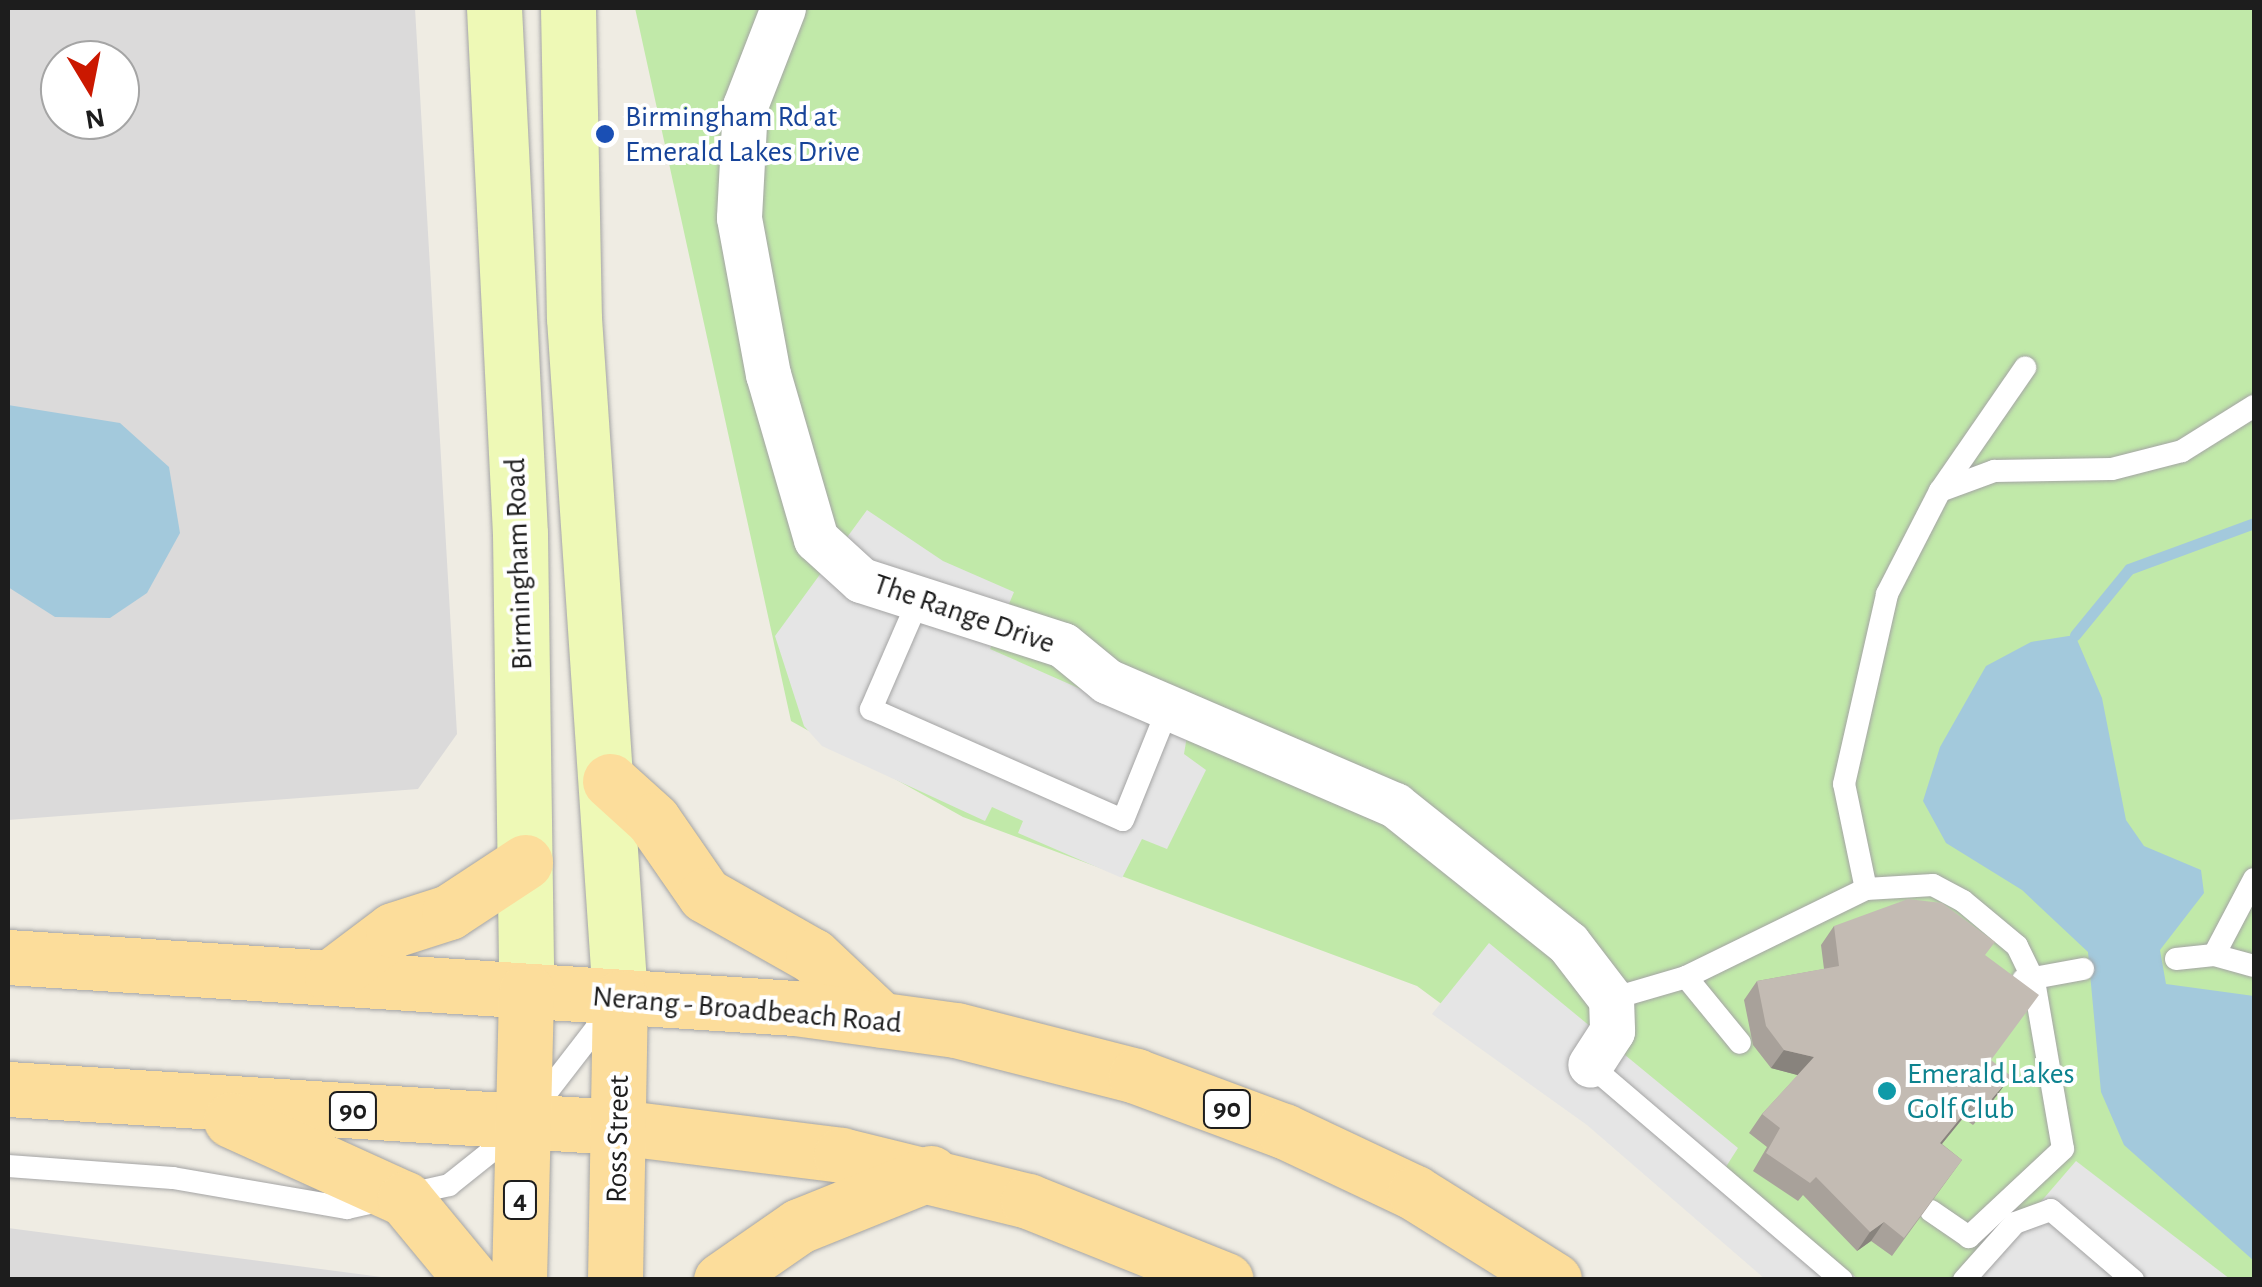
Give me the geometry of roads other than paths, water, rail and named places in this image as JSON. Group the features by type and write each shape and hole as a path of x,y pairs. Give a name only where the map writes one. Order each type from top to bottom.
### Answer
{"main road":[{"path":"610,781 654,820 705,895 812,956 881,1020"},
{"path":"332,976 393,930 449,912 525,862"},
{"name":"Nerang - Broadbeach Road","path":"8,957 332,976 881,1020 1061,1055 1220,1106 1416,1194 1554,1280"},
{"name":"Birmingham Road","path":"524,1120 526,991"},
{"name":"Ross Street","path":"616,1280 620,998"},
{"name":"90","path":"8,1089 617,1127 931,1173 1226,1280"},
{"path":"182,1102 405,1198 472,1280"},
{"name":"4","path":"518,1280 524,1120"},
{"path":"722,1280 799,1226 931,1173"}],"street":[{"name":"Birmingham Road","path":"494,8 520,534 526,991"},
{"path":"568,8 574,318 610,781 620,998"},
{"name":"The Range Drive","path":"782,8 745,106 736,172 768,374 816,539 861,580 1063,646 1107,681 1395,805 1568,943 1611,998"},
{"path":"1590,1065 1612,1031 1611,998"}],"lane":[{"path":"1866,889 1844,784 1887,594 1940,491 2025,368"},
{"path":"1940,491 1994,471 2112,469 2182,451 2254,406"},
{"path":"918,601 871,710 1123,820 1169,706"},
{"path":"2214,954 2254,879"},
{"path":"1611,998 1686,976 1866,889 1933,884 1964,900 2017,946 2034,980 2063,1149 1969,1238 1930,1212"},
{"path":"2176,959 2214,954 2254,966"},
{"path":"1994,974 2034,980 2083,970"},
{"path":"1686,976 1740,1042"},
{"path":"8,1166 173,1178 310,1205 405,1198 468,1176 524,1120 620,998"},
{"path":"1590,1065 1842,1280"},
{"path":"1964,1280 2015,1223 2051,1210 2132,1280"}],"water":[{"path":"8,405 120,423 169,467 180,533 147,593 110,618 55,617 8,587"},
{"path":"2075,635 2102,698 2126,820 2144,846 2201,870 2204,893 2160,950 2166,984 2254,996 2254,1261 2124,1145 2101,1092 2088,952 2022,890 1946,843 1923,801 1940,747 1986,666 2031,642"}],"waterway":[{"path":"2075,635 2129,569 2254,523"}],"place":[{"name":"Birmingham Rd at Emerald Lakes Drive","path":"605,134"},
{"name":"Emerald Lakes Golf Club","path":"1887,1091"}]}
